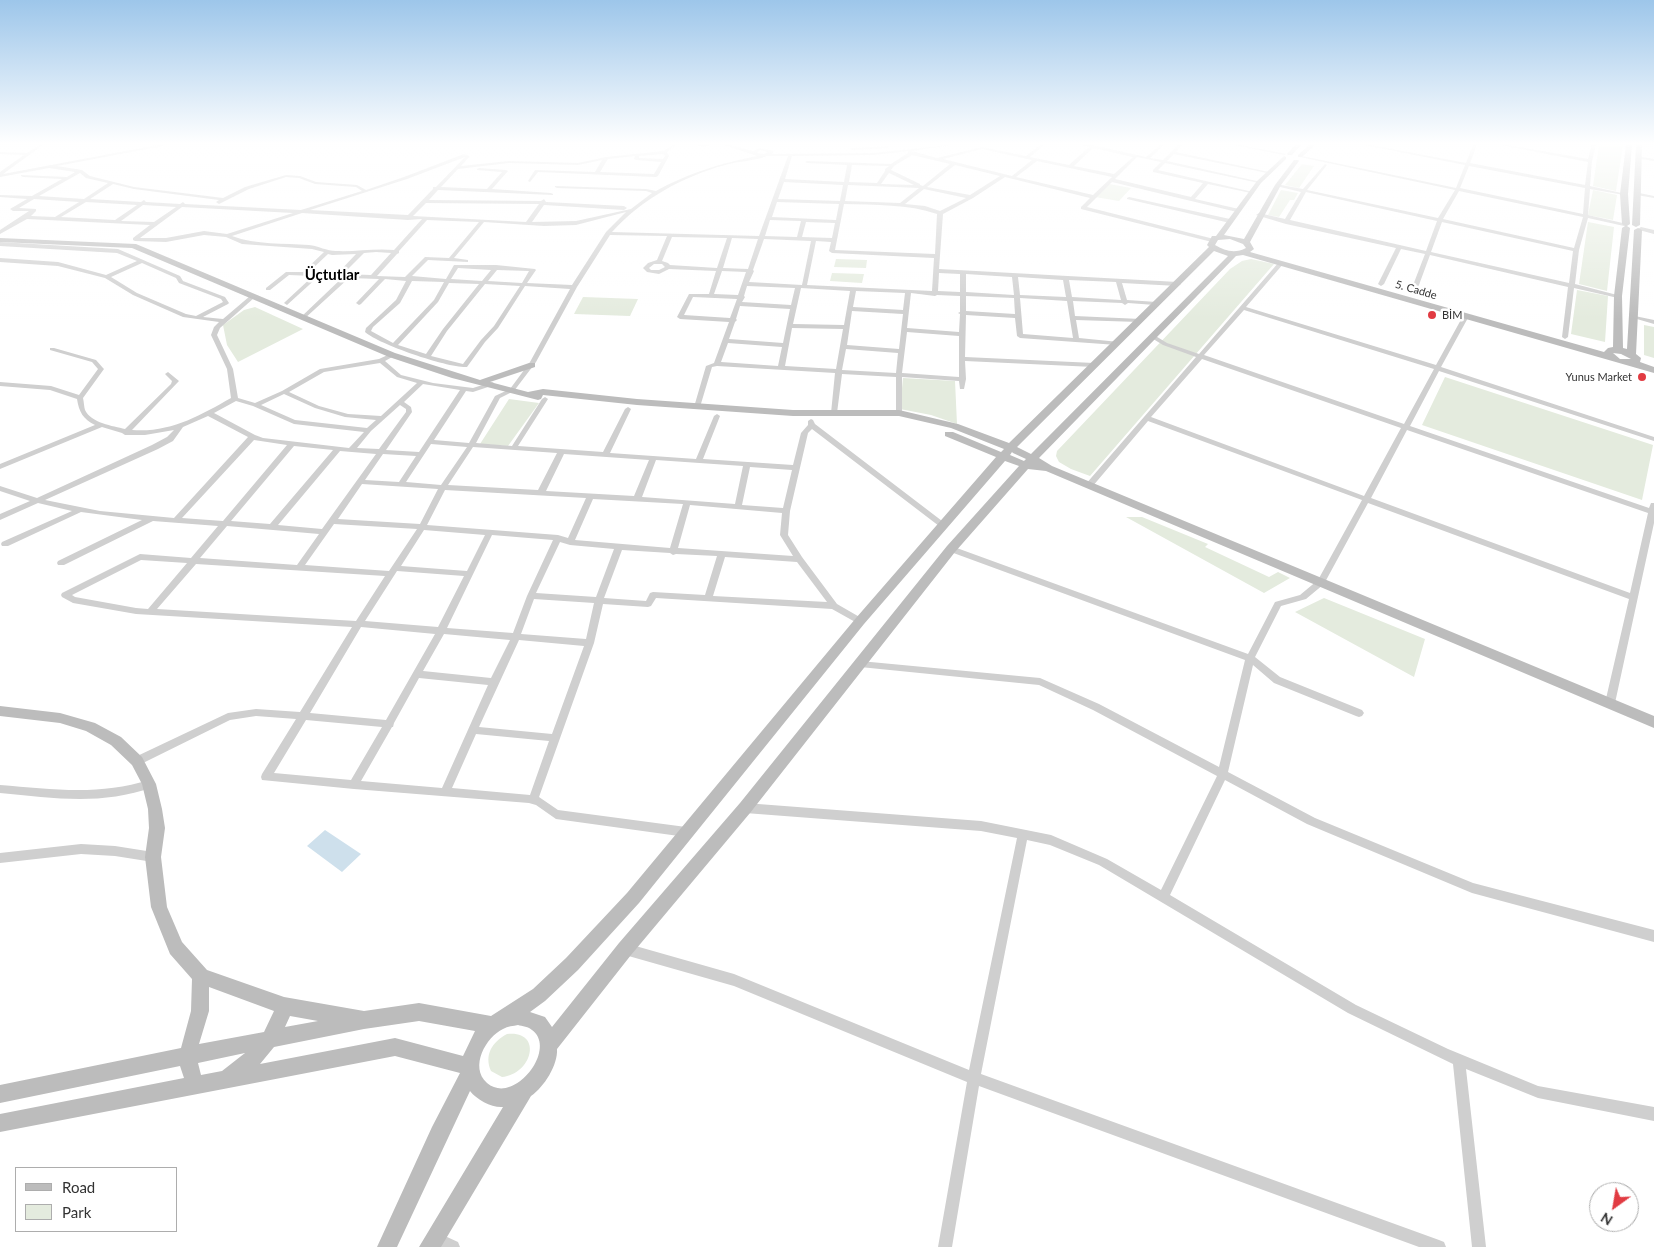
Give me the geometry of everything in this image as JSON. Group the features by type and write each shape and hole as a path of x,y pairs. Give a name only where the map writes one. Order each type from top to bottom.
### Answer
{"street":[{"path":"0,232 26,217 34,210 13,209 22,203"},
{"path":"54,219 79,203"},
{"path":"116,222 142,203"},
{"path":"161,203 425,219 528,223 576,223 634,209"},
{"path":"214,206 217,203"},
{"path":"227,236 327,203"},
{"path":"408,218 421,203"},
{"path":"472,203 532,203"},
{"path":"528,223 542,203"},
{"path":"545,203 634,209"},
{"path":"642,203 608,232 574,287 532,365 512,390 497,397 470,447 443,487 422,527 358,624 266,777 533,800 539,801 556,814 686,832"},
{"path":"717,364 741,301 773,203"},
{"path":"841,203 832,251 937,256"},
{"path":"847,203 901,205 925,208 940,213 959,203"},
{"path":"1087,203 1083,208 1244,249"},
{"path":"1143,203 1230,221"},
{"path":"1209,203 1237,210"},
{"path":"387,1247 470,1070 474,1046 482,1034 539,995 572,964 633,898 860,620 942,524 1006,452 1117,344 1155,303 1178,284 1215,241 1242,203"},
{"path":"453,1247 431,1243 524,1090 544,1070 550,1045 625,949 745,808 951,549 1029,462 1152,336 1244,249 1259,215 1266,203"},
{"path":"1286,222 1297,203"},
{"path":"1361,203 1576,250"},
{"path":"1413,293 1440,220 1450,203"},
{"path":"1517,203 1654,232"},
{"path":"1565,337 1576,250 1585,217 1586,203"},
{"path":"1624,203 1625,226 1614,352 1654,362"},
{"path":"1632,358 1632,316 1639,203"},
{"path":"118,251 134,243 155,224 183,204"},
{"path":"935,294 940,213"},
{"path":"1259,215 1618,296"},
{"path":"26,217 155,224"},
{"path":"768,218 837,222"},
{"path":"373,277 425,219"},
{"path":"799,238 804,220"},
{"path":"451,259 482,222"},
{"path":"0,232 134,243 252,297 392,355 456,376 544,399 811,423 894,420 917,422 1006,452"},
{"path":"608,232 834,240"},
{"path":"0,240 134,243 166,240 204,233 227,236 242,242 312,247 328,252 376,250 397,252"},
{"path":"659,262 670,235"},
{"path":"711,296 730,236"},
{"path":"1215,241 1236,238 1244,249"},
{"path":"780,368 794,307 814,239"},
{"path":"0,244 118,251 178,277 181,282 223,298 226,303 196,318"},
{"path":"1381,284 1399,247"},
{"name":"5. Cadde","path":"1244,249 1282,263 1466,316 1614,352"},
{"name":"5. Cadde","path":"1244,249 1381,284 1614,352"},
{"path":"304,274 328,252"},
{"path":"338,276 362,252"},
{"path":"395,344 436,301 456,266 533,270 496,327 465,366 428,356 379,339 368,329 401,299 402,291 409,278 427,258 469,262 470,266"},
{"path":"0,260 58,264 106,277 136,294 196,318 223,321"},
{"path":"106,277 142,262"},
{"path":"668,267 666,264 659,262 650,264 646,268 658,272 668,267 751,271"},
{"path":"1089,485 1282,263"},
{"path":"428,356 445,330 496,268"},
{"path":"936,271 1178,284"},
{"path":"962,272 962,388"},
{"path":"268,289 284,275 304,274 448,280 522,286 574,287"},
{"path":"287,303 317,275"},
{"path":"1015,275 1015,297 1020,336 1117,344"},
{"path":"303,318 348,276"},
{"path":"359,302 382,278"},
{"path":"1066,278 1074,318 1076,340"},
{"path":"1118,280 1125,303"},
{"path":"746,284 1155,303"},
{"path":"834,414 839,371 853,289"},
{"path":"899,413 899,374 908,292"},
{"path":"734,320 680,317 691,295 794,307"},
{"path":"235,399 230,369 214,335 217,327 223,321 252,297"},
{"path":"1243,308 1438,368 1654,439"},
{"path":"850,309 906,312"},
{"path":"961,313 1018,316"},
{"path":"1163,897 1223,773 1250,658 1278,604 1303,597 1321,582 1404,426 1466,316"},
{"path":"1632,316 1654,322"},
{"path":"1074,318 1139,320"},
{"path":"791,326 847,327"},
{"path":"905,330 962,334"},
{"path":"1152,336 1165,344 1653,509 1610,703"},
{"path":"368,345 379,339"},
{"path":"726,341 786,345"},
{"path":"843,347 902,351"},
{"path":"52,349 94,361 101,369 80,398 82,409 85,414 101,425 125,433 149,433 180,428 235,399 255,405 294,422 369,430"},
{"path":"255,405 284,392 322,370 381,361 392,355"},
{"path":"1632,358 1654,370"},
{"path":"963,359 1094,365"},
{"path":"381,361 399,376 421,383 473,390 492,384"},
{"path":"697,407 709,366 717,364 962,379"},
{"path":"481,382 511,374 532,365"},
{"path":"125,433 176,381 168,374"},
{"path":"351,450 369,430 421,383"},
{"path":"0,384 51,388 80,398"},
{"path":"401,485 464,389"},
{"path":"284,392 317,407 347,416 383,418"},
{"path":"530,394 543,392 697,407 834,414 899,413 935,419 1029,462 1089,485 1654,722"},
{"path":"513,448 544,399"},
{"path":"299,568 334,521 409,412 409,408 400,402"},
{"path":"606,454 628,408"},
{"path":"208,413 252,437 338,449 422,454"},
{"path":"699,461 717,416"},
{"path":"1147,418 1634,598"},
{"path":"811,423 805,433 786,511 784,535 799,559 834,606 860,620"},
{"path":"811,423 942,524"},
{"path":"0,467 101,425"},
{"path":"0,517 155,447 170,439 180,428"},
{"path":"176,520 252,437"},
{"path":"429,442 470,447 513,448 561,453 606,454 797,468"},
{"path":"150,612 292,444"},
{"path":"272,527 338,449"},
{"path":"541,493 561,453"},
{"path":"637,499 653,458"},
{"path":"738,506 747,464"},
{"path":"361,482 687,502 786,511"},
{"path":"0,488 34,502 108,516 226,523 325,532"},
{"path":"570,542 590,497"},
{"path":"673,552 687,502"},
{"path":"5,544 78,511"},
{"path":"61,563 153,518"},
{"path":"334,521 558,538 570,542 673,552 799,559"},
{"path":"354,785 441,631 490,532"},
{"path":"445,792 516,637 531,596 558,538"},
{"path":"533,800 590,643 599,601 618,547"},
{"path":"951,549 1250,658 1278,680 1359,713"},
{"path":"708,599 722,555"},
{"path":"469,574 299,568 140,557 65,595 73,600 150,612 358,624 590,643"},
{"path":"531,596 648,604 653,595 834,606"},
{"path":"860,664 1040,682 1089,703 1311,821 1472,888 1654,936"},
{"path":"416,674 494,682"},
{"path":"0,711 60,718 90,728 116,741 137,761 149,784 157,828 153,857 159,907 176,948 201,976 284,1006 364,1020"},
{"path":"137,761 228,717 243,712 255,711 390,724"},
{"path":"472,730 555,738"},
{"path":"0,789 106,795 125,792 149,784"},
{"path":"745,808 981,826 1051,840 1103,862 1352,1009 1459,1060 1538,1092 1654,1114"},
{"path":"945,1247 974,1078 1023,835"},
{"path":"0,858 81,850 115,851 153,857"},
{"path":"625,949 734,980 974,1078 1439,1247"},
{"path":"197,1086 190,1073 187,1058 200,1010 201,976"},
{"path":"219,1081 242,1069 256,1057 269,1039 282,1015 284,1006"},
{"path":"0,1094 187,1058 364,1020 419,1012 499,1022 518,1016 530,1018 540,1024 546,1033 550,1045"},
{"path":"0,1123 395,1047 470,1070"},
{"path":"1459,1060 1479,1247"},
{"path":"470,1070 475,1085 484,1094 504,1097 524,1090"}],"green space":[{"path":"1274,203 1288,203 1279,217 1268,215"},
{"path":"1590,203 1616,203 1613,220 1588,215"},
{"path":"1588,222 1614,227 1607,291 1579,284"},
{"path":"836,259 867,260 866,268 834,267"},
{"path":"1251,259 1274,264 1090,476 1059,462 1056,456 1057,451 1230,269 1242,261"},
{"path":"832,273 864,274 862,283 830,281"},
{"path":"1577,290 1608,296 1605,342 1571,334"},
{"path":"583,297 638,299 630,316 574,314"},
{"path":"255,307 303,329 238,362 227,345 223,325 244,310"},
{"path":"1644,325 1654,327 1654,358 1644,355"},
{"path":"1445,377 1653,445 1642,500 1422,425"},
{"path":"903,378 955,381 957,424 931,415 900,409"},
{"path":"509,399 539,403 508,446 480,444"},
{"path":"1126,517 1142,517 1208,544 1205,547 1269,577 1278,572 1290,578 1264,593"},
{"path":"1324,598 1425,639 1414,677 1295,612"},
{"path":"507,1034 518,1035 526,1039 530,1053 527,1061 521,1068 513,1074 502,1077 491,1071 488,1060 494,1045"}],"water":[{"path":"325,830 361,854 342,872 307,846"}],"place":[{"name":"BİM","path":"1432,315"},
{"name":"Yunus Market","path":"1642,377"}],"district":[{"name":"Üçtutlar","path":"332,275"}]}
